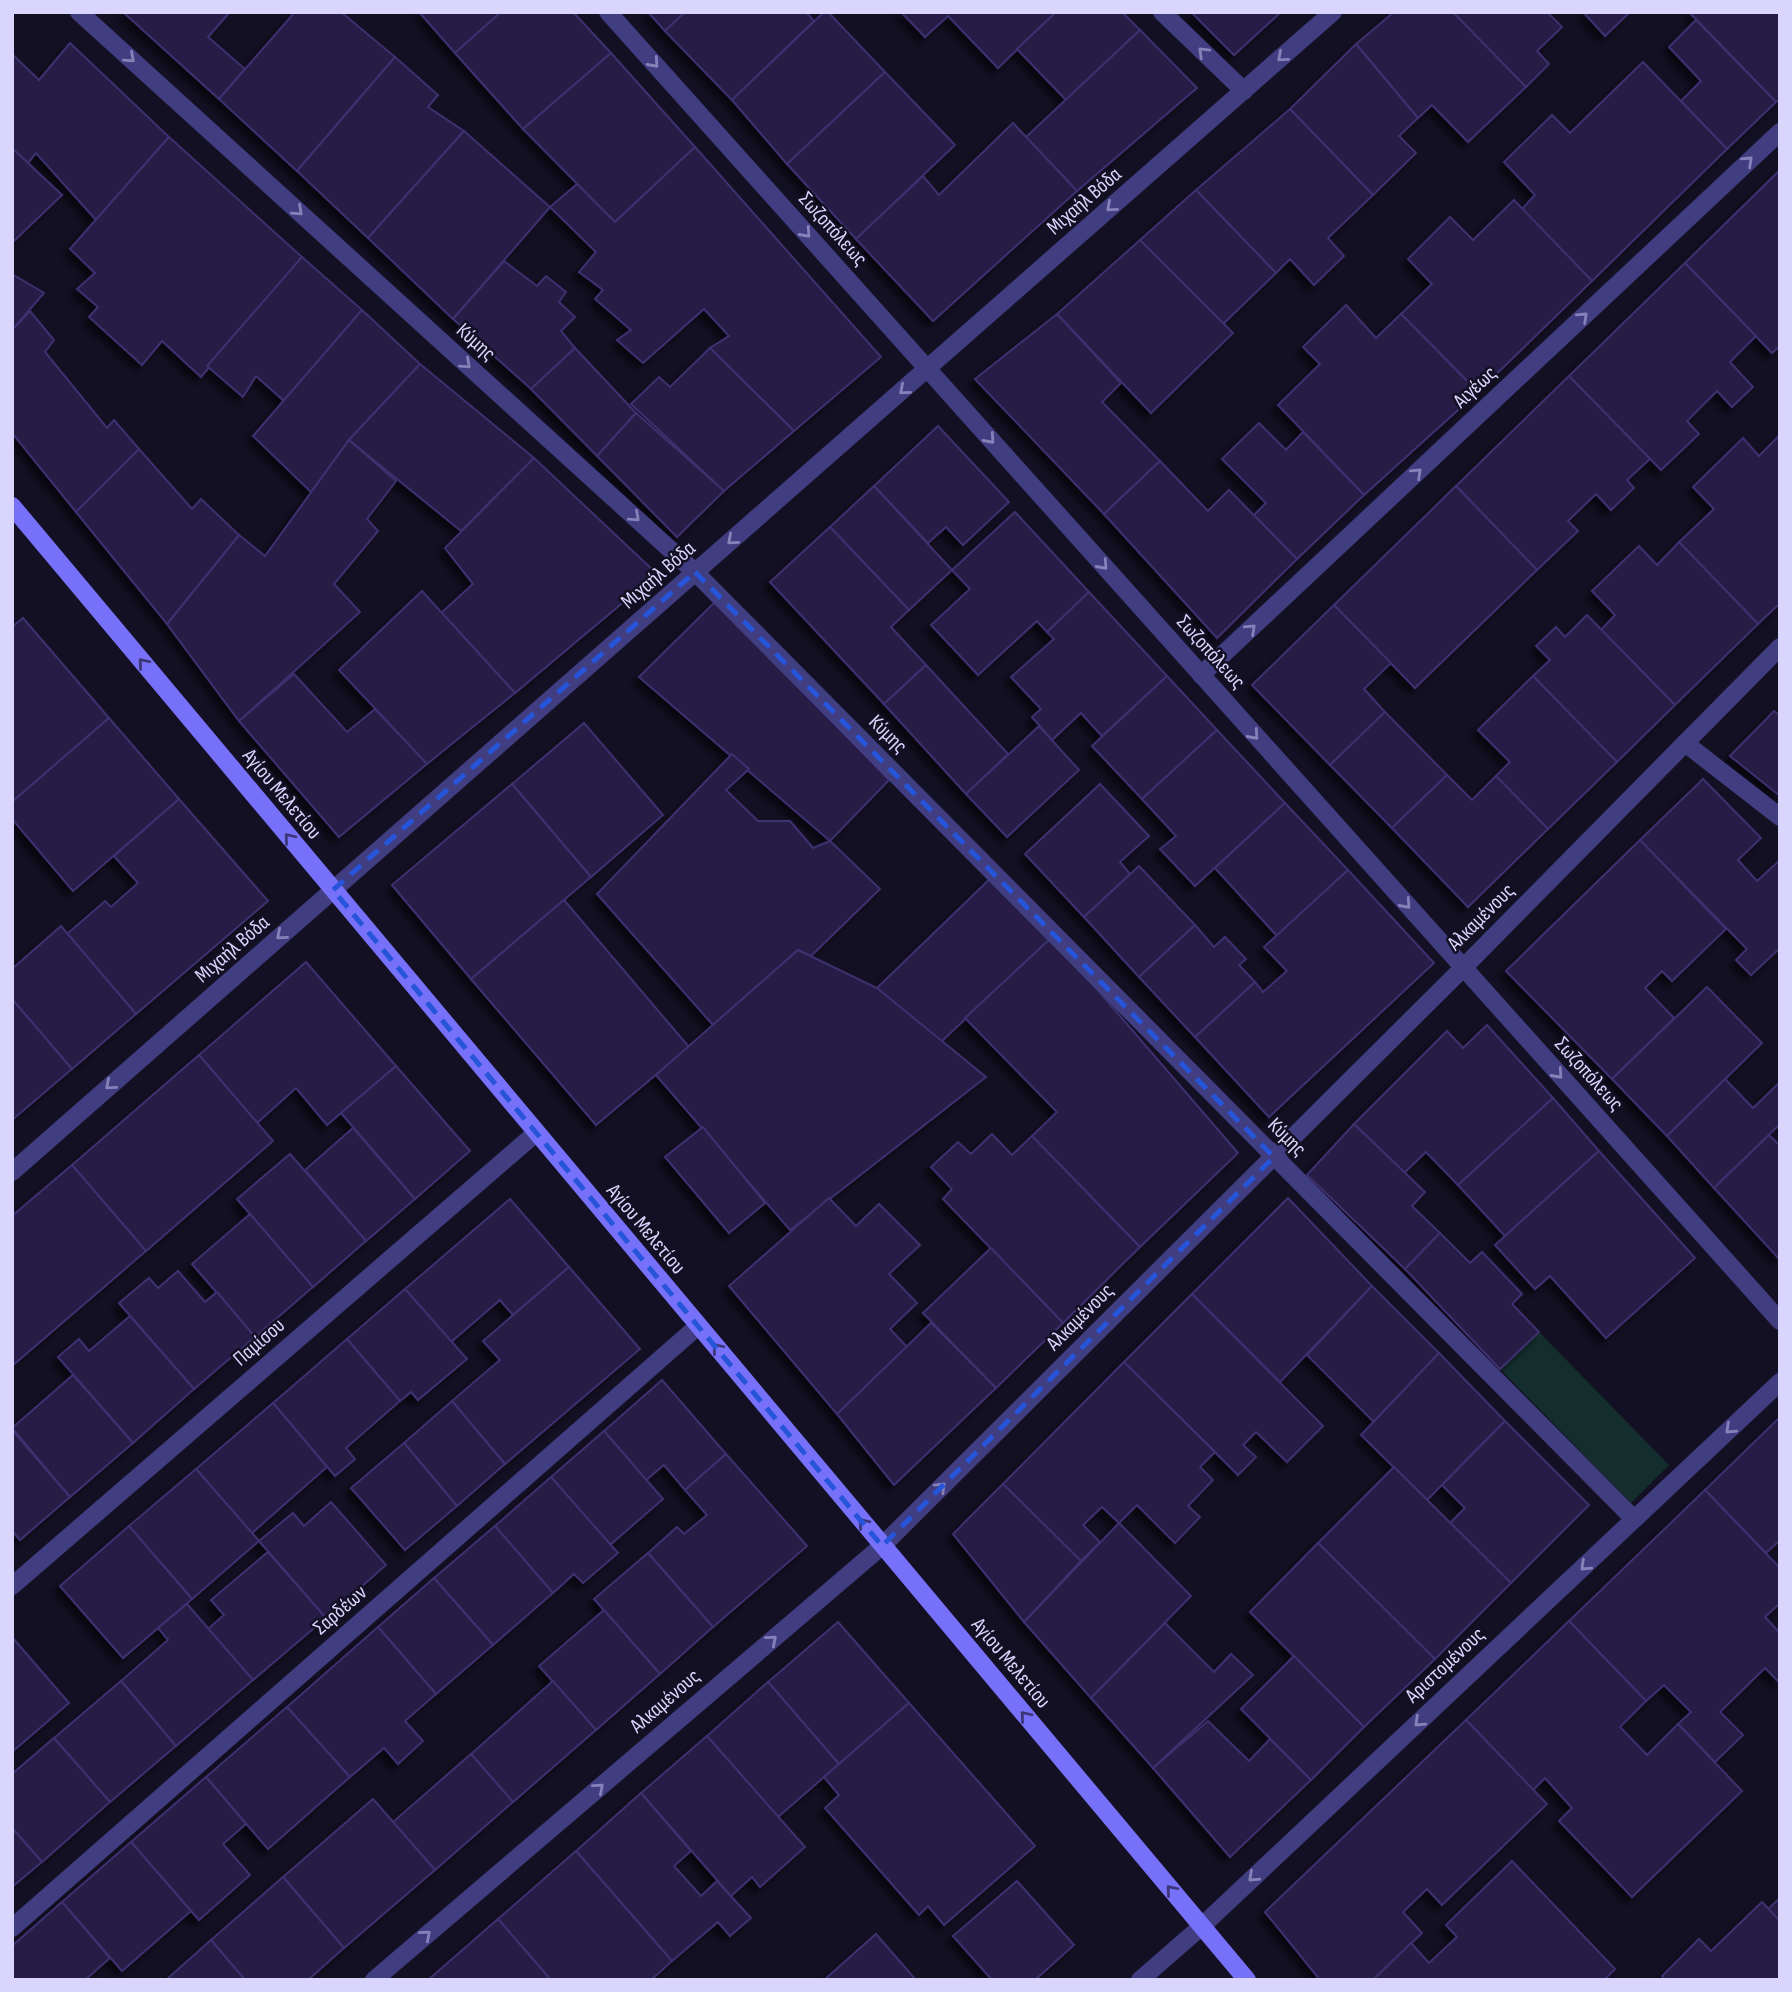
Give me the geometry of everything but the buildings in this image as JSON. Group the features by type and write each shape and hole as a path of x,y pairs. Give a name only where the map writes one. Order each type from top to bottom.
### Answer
{"main road":[{"name":"Αγίου Μελετίου","path":"12,506 1247,1980"}],"street":[{"name":"Κύμης","path":"79,12 695,572 1634,1519"},
{"name":"Σωζοπόλεως","path":"608,12 1780,1321"},
{"path":"1162,12 1244,91"},
{"name":"Μιχαήλ Βόδα","path":"12,1172 1334,12"},
{"name":"Αιγέως","path":"1201,676 1780,132"},
{"name":"Αλκαμένους","path":"374,1980 882,1546 1463,968 1780,647"},
{"path":"1685,743 1780,817"},
{"name":"Παμίσου","path":"12,1586 536,1133"},
{"name":"Σαρδέων","path":"12,1928 698,1325"},
{"name":"Αριστομένους","path":"1140,1980 1202,1926 1780,1382"}],"highlighted area":[{"path":"695,572 1274,1157 882,1546 333,890"}],"green space":[{"path":"1539,1332 1669,1465 1631,1503 1500,1369"}]}
